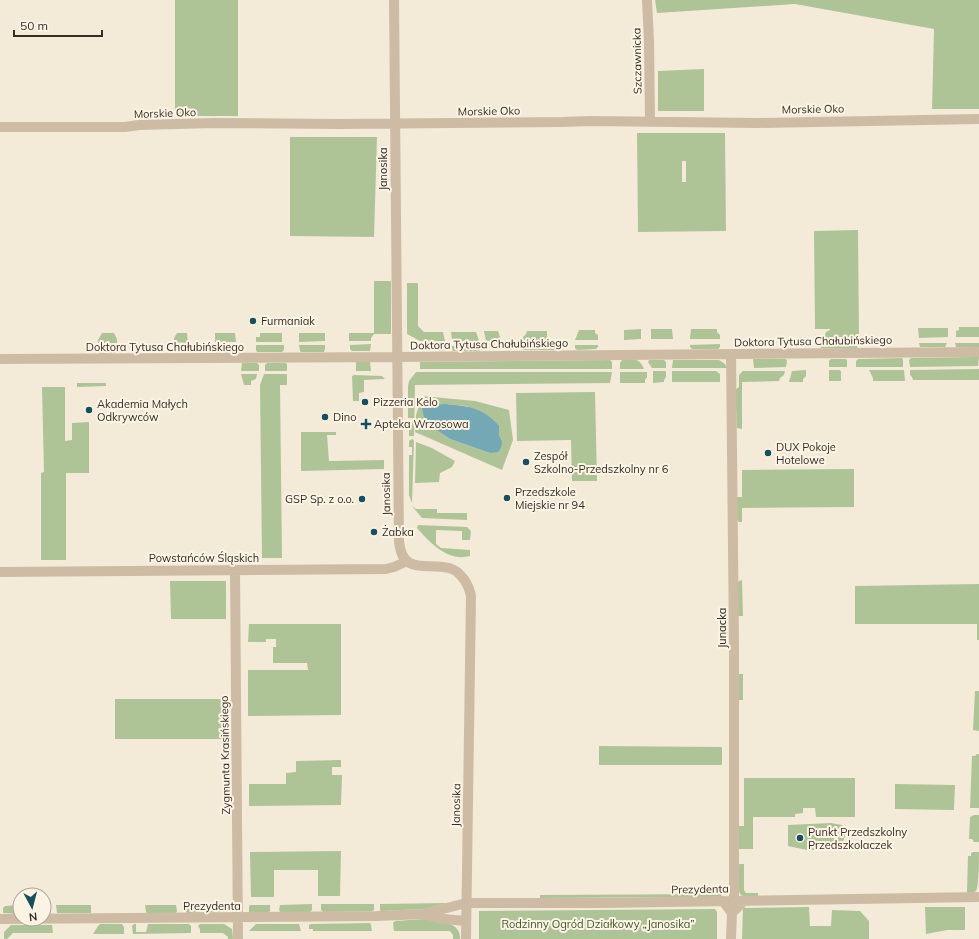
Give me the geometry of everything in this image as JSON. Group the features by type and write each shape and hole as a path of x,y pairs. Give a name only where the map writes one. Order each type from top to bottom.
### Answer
{"street":[{"name":"Janosika","path":"394,0 396,357 399,541 401,553 407,561 422,566 453,569 466,582 471,596 466,939"},
{"name":"Szczawnicka","path":"647,0 650,121"},
{"name":"Morskie Oko","path":"0,127 650,121 756,123 979,119"},
{"name":"Doktora Tytusa Chałubińskiego","path":"0,359 979,352"},
{"name":"Junacka","path":"731,354 739,901"},
{"name":"Powstańców Śląskich","path":"0,572 386,569 407,561"},
{"name":"Zygmunta Krasińskiego","path":"235,570 238,939"},
{"name":"Prezydenta","path":"0,920 325,918 424,914 466,903 979,898"},
{"path":"723,901 732,913"},
{"path":"731,939 732,913 739,901"},
{"name":"Prezydenta","path":"424,914 443,920 466,921"}],"green space":[{"path":"175,0 238,0 238,116 175,116"},
{"path":"655,0 979,0 979,109 932,109 934,29 795,4 657,13"},
{"path":"704,69 704,111 658,111 658,71"},
{"path":"637,133 725,133 726,231 638,232","holes":["682,161 686,161 686,182 682,182"]},
{"path":"290,137 377,137 374,237 290,236"},
{"path":"858,230 859,338 824,338 826,332 830,329 815,329 814,231"},
{"path":"374,281 391,281 391,334 374,334 371,341 349,341 349,333 374,333"},
{"path":"407,283 418,283 418,326 424,332 443,332 445,341 420,341 407,334"},
{"path":"959,327 979,327 979,337 956,337 956,331 959,330"},
{"path":"918,328 948,328 948,337 919,338"},
{"path":"641,329 641,339 624,340 624,330"},
{"path":"651,329 672,329 673,339 651,339"},
{"path":"691,329 717,329 720,339 690,339"},
{"path":"579,330 595,330 595,333 598,335 598,340 575,340"},
{"path":"484,331 498,331 501,340 486,341"},
{"path":"527,331 547,331 547,340 523,340 523,337"},
{"path":"451,332 476,332 479,341 452,341"},
{"path":"102,333 114,333 117,343 98,343"},
{"path":"177,333 187,333 188,343 174,342 174,338"},
{"path":"215,333 235,333 236,342 215,342"},
{"path":"260,333 282,333 282,342 256,342 256,337 260,337"},
{"path":"299,333 325,333 325,341 299,342"},
{"path":"822,343 859,343 857,348 821,348 820,346"},
{"path":"919,343 947,343 945,347 920,347"},
{"path":"955,343 979,343 979,347 956,347"},
{"path":"371,344 370,351 352,351 350,349 350,345"},
{"path":"720,344 718,349 692,349 690,347 690,345"},
{"path":"235,345 236,350 234,353 214,353 213,346"},
{"path":"256,345 284,345 284,350 282,352 257,352"},
{"path":"299,345 325,345 325,349 324,352 301,352"},
{"path":"556,345 554,350 522,349 522,346"},
{"path":"575,345 598,345 598,347 596,349 577,350"},
{"path":"117,346 117,351 115,353 100,354 99,347"},
{"path":"420,346 445,346 443,351 420,351"},
{"path":"451,346 480,346 481,348 480,351 453,351"},
{"path":"979,357 978,366 910,367 909,360 911,358"},
{"path":"902,358 903,367 856,367 856,361 858,359"},
{"path":"753,359 786,359 787,361 786,367 754,368"},
{"path":"831,359 847,360 847,367 829,367 829,361"},
{"path":"610,360 612,362 612,369 420,369 420,362"},
{"path":"622,360 638,360 644,369 620,369 620,363"},
{"path":"649,360 664,360 666,362 666,368 652,368 648,362"},
{"path":"673,360 719,360 725,364 727,368 672,368"},
{"path":"356,362 370,362 371,371 356,371"},
{"path":"242,363 257,363 259,365 259,371 241,371"},
{"path":"267,363 285,363 287,364 287,371 265,371 265,365"},
{"path":"979,369 979,380 913,380 910,375 910,370"},
{"path":"806,370 806,376 803,379 803,382 789,382 792,371"},
{"path":"829,370 840,370 841,381 829,381"},
{"path":"869,370 904,370 905,381 873,381"},
{"path":"653,371 666,371 664,382 653,383"},
{"path":"672,371 716,371 720,374 720,382 672,382"},
{"path":"743,371 785,371 784,375 779,381 742,382 742,429 737,428 735,390 739,387 739,375"},
{"path":"416,372 612,372 610,383 415,385 414,436 409,436 409,425 412,425 412,418 408,418 408,386 409,381"},
{"path":"620,372 647,372 647,377 645,383 620,383"},
{"path":"241,374 257,374 256,379 251,381 251,385 244,385"},
{"path":"264,374 287,374 287,385 280,385 282,558 262,558 260,385"},
{"path":"352,376 382,376 385,379 364,380 364,392 359,393 359,401 353,401"},
{"path":"77,383 106,383 106,386 77,387"},
{"path":"42,387 65,387 65,441 72,440 72,423 89,422 89,473 66,473 66,560 41,560 41,473 44,472"},
{"path":"595,392 597,481 572,481 571,440 517,441 516,393"},
{"path":"422,396 475,401 509,410 513,440 502,470 415,432 416,415","holes":["446,404 467,406 499,435 502,441 490,453 450,439 435,429 424,417 430,405"]},
{"path":"301,432 336,432 336,435 327,435 329,461 384,460 384,469 301,471"},
{"path":"412,439 414,440 412,503 409,495 409,455 412,455 412,447 409,447 409,441"},
{"path":"416,442 432,448 455,461 452,467 440,473 439,482 415,483"},
{"path":"854,469 854,507 742,508 742,522 737,520 737,497 742,497 742,470"},
{"path":"412,506 416,509 437,509 437,513 467,513 467,520 422,518"},
{"path":"418,525 467,527 471,531 470,540 462,540 462,531 436,530 436,544 441,548 470,550 470,556 454,556 440,550 422,534 417,528"},
{"path":"742,580 743,616 738,616 737,582"},
{"path":"170,581 226,581 226,619 171,619"},
{"path":"979,584 979,640 977,640 977,624 855,624 855,586"},
{"path":"249,624 341,624 341,715 248,716 248,670 308,670 307,663 273,663 273,647 276,647 276,639 266,639 266,642 248,642"},
{"path":"738,674 743,674 743,700 739,700"},
{"path":"975,691 979,691 979,731 973,730"},
{"path":"115,699 227,699 227,739 115,739"},
{"path":"599,746 722,747 722,765 599,765"},
{"path":"979,754 979,808 970,808 972,756"},
{"path":"341,760 341,767 332,767 332,775 342,775 341,805 249,806 249,784 286,784 286,773 296,772 296,761"},
{"path":"744,778 855,778 855,817 816,817 815,808 803,808 803,813 795,814 795,817 753,817 753,849 739,849 739,826 744,826"},
{"path":"895,784 955,785 954,810 895,809"},
{"path":"979,815 979,842 974,842 972,839 969,839 970,817"},
{"path":"831,823 842,825 845,832 843,841 837,850 807,850 788,846 788,825"},
{"path":"341,851 340,896 318,896 318,870 274,870 274,897 251,897 250,852"},
{"path":"979,852 979,873 976,891 971,893 967,892 968,856 971,856 971,853"},
{"path":"744,864 744,890 746,893 758,893 758,896 744,897 738,890 738,865"},
{"path":"722,894 721,897 540,898 540,895"},
{"path":"447,903 425,909 380,910 380,904"},
{"path":"233,904 232,908 226,912 187,913 183,905"},
{"path":"312,904 312,910 310,912 281,913 279,910 280,905"},
{"path":"321,904 374,904 374,910 323,912 321,910"},
{"path":"56,905 91,905 91,913 57,913"},
{"path":"145,905 176,905 177,911 176,913 147,913"},
{"path":"250,905 270,905 270,911 268,913 249,912"},
{"path":"5,906 12,906 12,914 3,913 3,908"},
{"path":"809,907 810,926 831,926 832,910 860,911 869,921 869,939 742,939 743,908"},
{"path":"925,907 965,907 965,930 947,930 926,934"},
{"name":"Rodzinny Ogród Działkowy „Janosika”","path":"715,909 717,912 717,939 479,939 479,911"},
{"path":"425,919 448,923 457,929 460,939 453,939 453,935 450,931 394,931 393,923 395,921"},
{"path":"370,923 372,931 313,931 313,929 309,929 309,925 311,924"},
{"path":"100,924 122,924 124,927 124,934 93,934"},
{"path":"136,924 136,932 146,932 148,924 189,924 191,926 191,933 133,934 132,926"},
{"path":"200,924 224,924 232,929 233,939 228,939 228,937 223,933 200,933 198,926"},
{"path":"256,924 299,924 301,931 249,931"},
{"path":"11,925 12,927 52,927 52,925 53,933 13,933 7,939 4,939 4,932"}],"water":[{"path":"446,404 475,409 493,420 499,426 499,435 502,441 501,448 498,452 490,453 450,439 435,429 424,417 422,408 425,405"}],"place":[{"name":"Furmaniak","path":"253,321"},
{"name":"Pizzeria Kelo","path":"365,402"},
{"name":"Akademia Małych Odkrywców","path":"89,410"},
{"name":"Dino","path":"325,417"},
{"name":"Apteka Wrzosowa","path":"366,424"},
{"name":"DUX Pokoje Hotelowe","path":"768,453"},
{"name":"Zespół Szkolno-Przedszkolny nr 6","path":"526,462"},
{"name":"Przedszkole Miejskie nr 94","path":"507,498"},
{"name":"GSP Sp. z o.o.","path":"362,499"},
{"name":"Żabka","path":"374,532"},
{"name":"Punkt Przedszkolny Przedszkolaczek","path":"800,838"}]}
